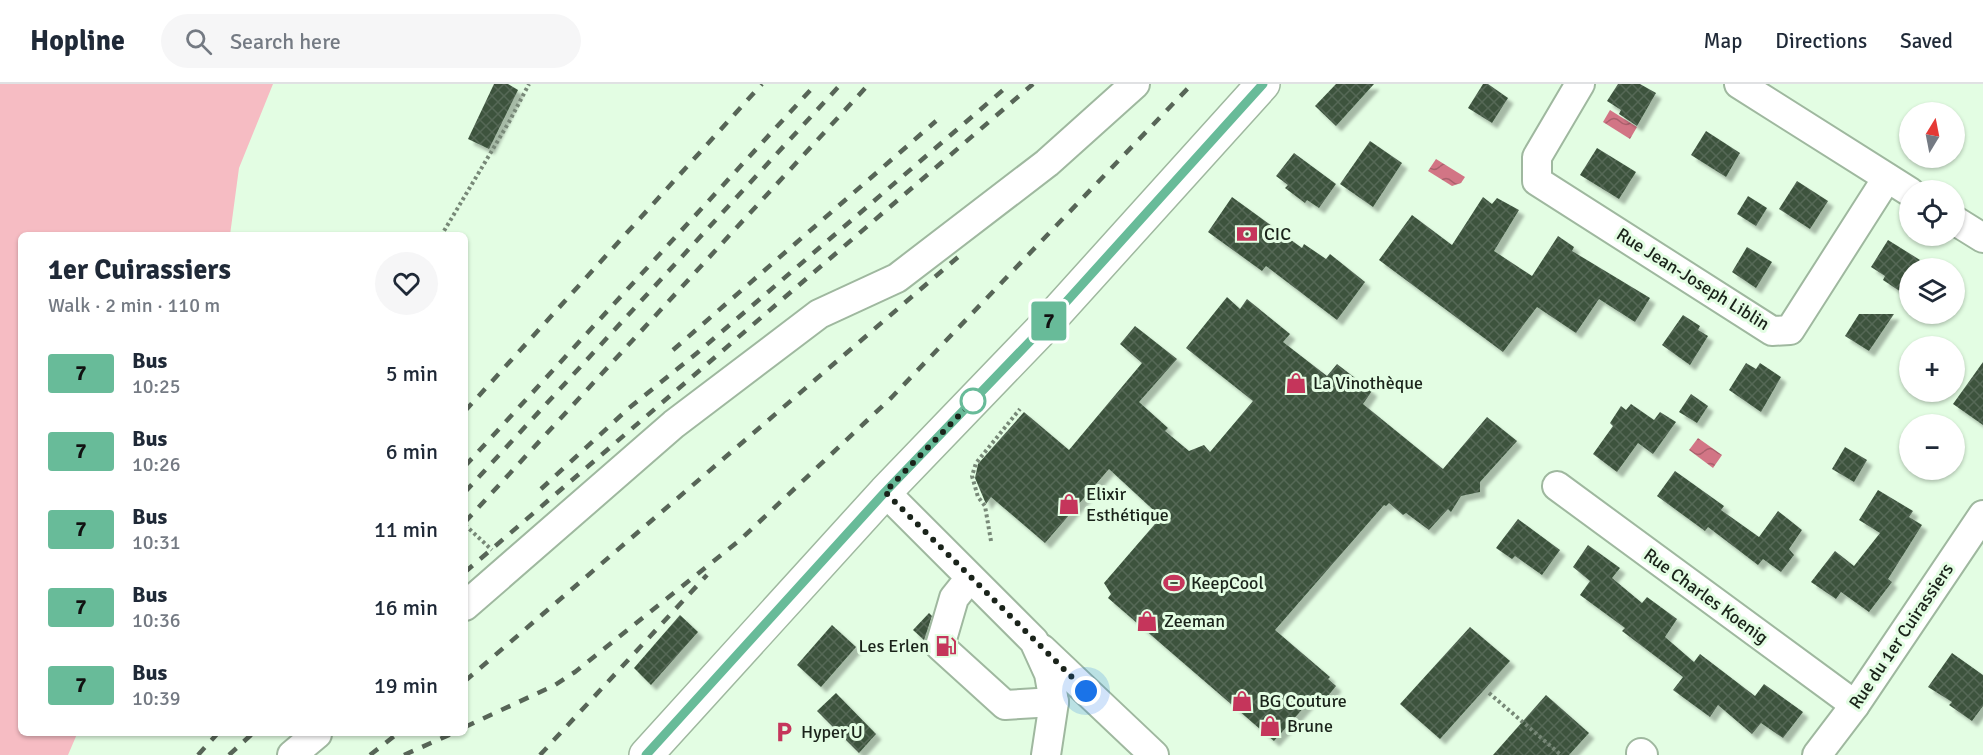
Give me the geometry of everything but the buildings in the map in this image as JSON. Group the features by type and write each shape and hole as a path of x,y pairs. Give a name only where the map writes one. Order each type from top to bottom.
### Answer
{"main road":[{"path":"645,755 885,492 1039,332 1263,84"}],"street":[{"path":"468,603 674,424 819,314 897,278 1047,163 1135,84"},
{"name":"Rue Jean-Joseph Liblin","path":"1580,84 1536,157 1537,181 1772,331 1790,330 1898,185"},
{"path":"1739,84 1898,185"},
{"path":"1965,227 1983,238"},
{"name":"Rue Charles Koenig","path":"1557,486 1855,705"},
{"path":"885,492 1034,641 1154,755"},
{"name":"Rue du 1er Cuirassiers","path":"1817,755 1855,705 1983,515"},
{"path":"970,578 954,598 940,646 1005,705 1054,702"},
{"path":"1034,641 1050,674 1054,702 1046,755"},
{"path":"292,755 315,736"}],"path":[{"path":"443,232 509,122 528,84"},
{"path":"991,541 985,506 978,497 972,476 976,463 1020,409"},
{"path":"468,528 510,567"},
{"path":"1489,693 1561,755"}],"shaded area":[{"path":"0,84 273,84 239,168 230,232 18,232 18,736 76,736 68,755 0,755"}],"water":[{"path":"1610,110 1637,127 1630,139 1603,122"},
{"path":"1436,159 1465,177 1461,183 1452,186 1428,171"},
{"path":"1698,438 1722,455 1713,468 1689,450"}],"railway":[{"path":"468,408 762,84"},
{"path":"468,463 816,84"},
{"path":"468,489 841,84"},
{"path":"468,519 869,84"},
{"path":"541,489 629,408 697,353 1010,84"},
{"path":"468,569 1033,84"},
{"path":"468,726 555,685 575,672 740,540 891,398 1192,84"},
{"path":"673,350 936,121"},
{"path":"468,678 965,251"},
{"path":"540,755 707,575"},
{"path":"198,755 215,736"},
{"path":"229,755 250,736"},
{"path":"370,755 394,736"},
{"path":"404,755 447,736"}],"bus line":[{"name":"7","path":"646,755 885,492 1039,332 1263,84"}],"place":[{"name":"CIC","path":"1247,234"},
{"name":"La Vinothèque","path":"1296,383"},
{"name":"Elixir Esthétique","path":"1069,504"},
{"name":"KeepCool","path":"1174,583"},
{"name":"Zeeman","path":"1147,621"},
{"name":"Les Erlen","path":"946,646"},
{"name":"BG Couture","path":"1242,701"},
{"name":"Brune","path":"1270,726"},
{"name":"Hyper U","path":"784,732"}],"route":[{"path":"973,401 974,399 885,492 1086,691"}]}
